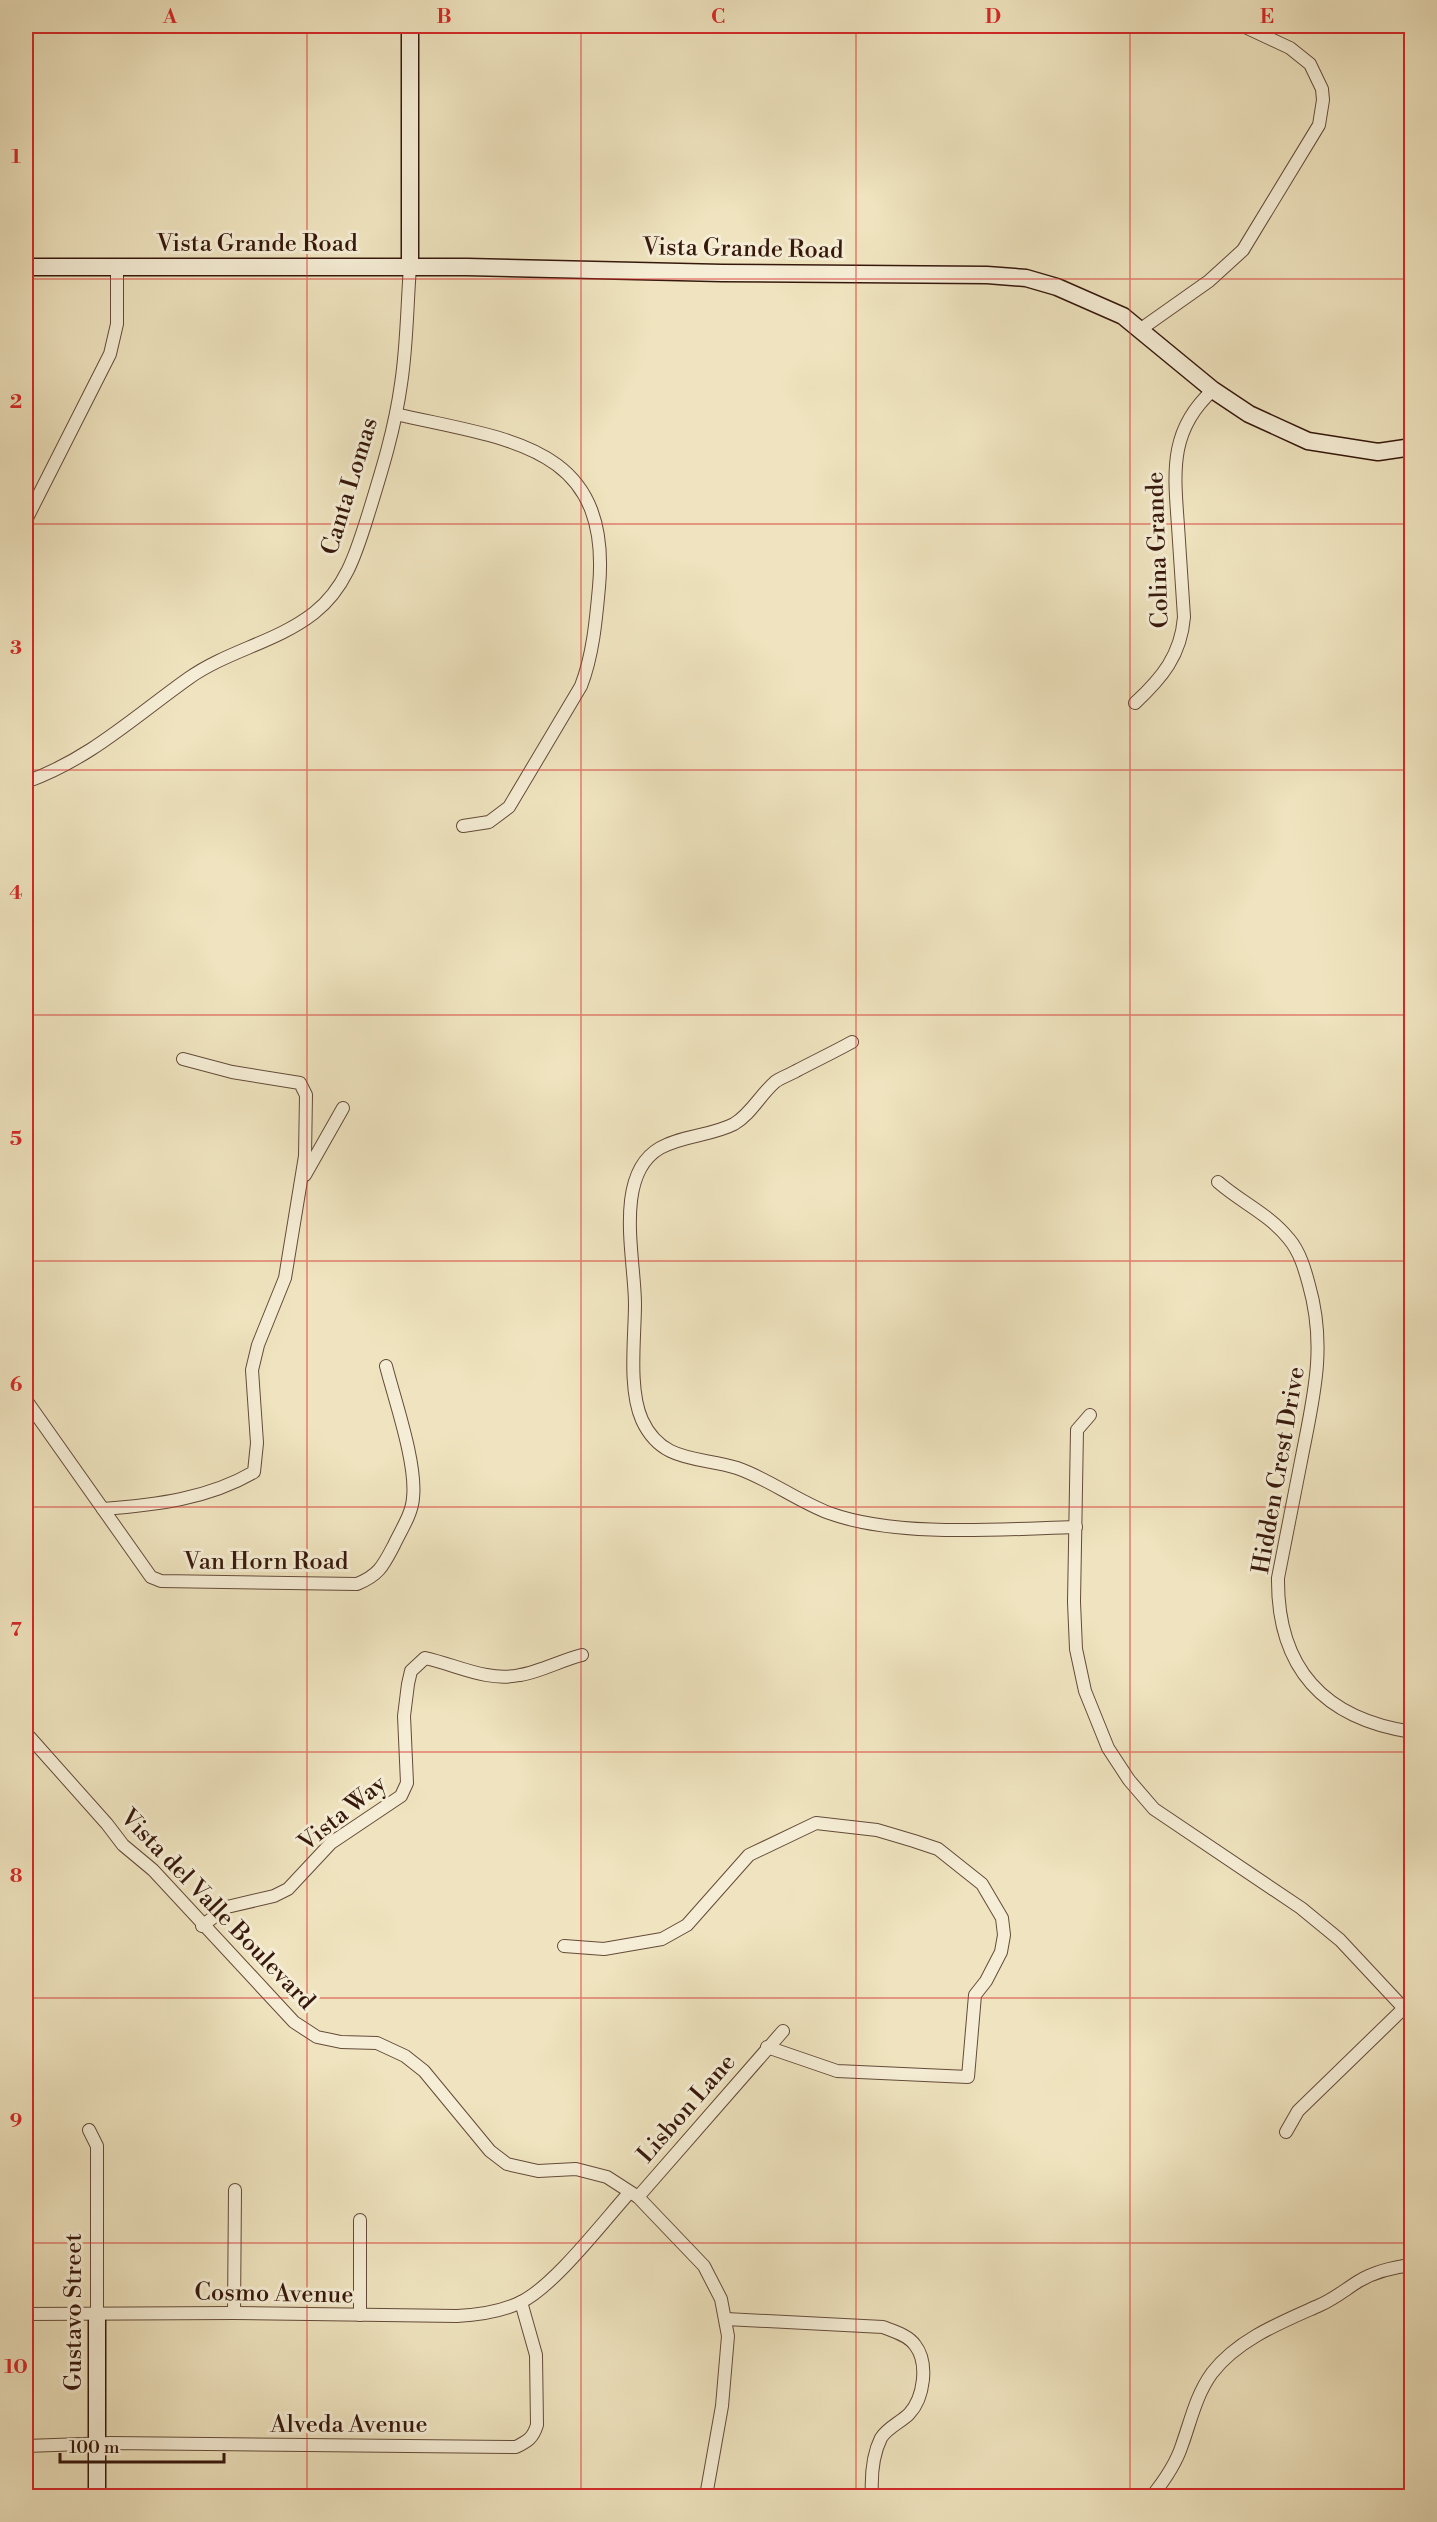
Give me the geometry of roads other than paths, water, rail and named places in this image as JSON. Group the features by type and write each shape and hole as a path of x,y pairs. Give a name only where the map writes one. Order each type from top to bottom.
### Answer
{"street":[{"name":"Canta Lomas","path":"26,782 79,759 191,677 295,626 321,607 339,586 353,562 387,453 402,382 410,267 410,26"},
{"path":"1141,329 1209,281 1243,250 1319,125 1323,100 1322,88 1310,64 1290,48 1243,26"},
{"name":"Vista Grande Road","path":"26,267 410,267 965,275 1026,278 1066,290 1123,316 1213,390 1249,414 1308,441 1378,452 1412,447"},
{"path":"26,519 110,354 117,324 117,267"},
{"name":"Colina Grande","path":"1135,703 1163,675 1174,656 1181,637 1184,617 1175,461 1186,423 1198,405 1213,390"},
{"path":"396,414 498,438 552,459 580,489 593,513 600,539 601,566 598,600 588,668 581,686 509,807 489,822 463,826"},
{"path":"852,1042 775,1082 734,1124 684,1138 652,1154 635,1179 628,1209 635,1277 634,1380 642,1420 655,1438 680,1456 737,1468 828,1513 861,1522 950,1529 1076,1527"},
{"path":"103,1509 157,1504 230,1486 254,1472 257,1443 252,1370 258,1345 285,1278 305,1156 306,1095 300,1083 232,1072 183,1059"},
{"path":"301,1181 343,1108"},
{"name":"Hidden Crest Drive","path":"1218,1182 1233,1195 1260,1210 1290,1240 1306,1274 1316,1311 1319,1341 1316,1386 1278,1578 1278,1607 1284,1635 1303,1673 1333,1704 1369,1723 1412,1732"},
{"name":"Van Horn Road","path":"26,1400 147,1572 161,1581 357,1584 374,1577 386,1560 414,1499 413,1471 386,1366"},
{"path":"1090,1415 1077,1430 1074,1602 1080,1670 1092,1711 1118,1764 1154,1809 1301,1908 1340,1941 1407,2013 1298,2111 1286,2132"},
{"name":"Vista Way","path":"202,1926 226,1906 274,1896 288,1889 331,1843 401,1796 407,1783 404,1716 408,1684 411,1671 425,1658 486,1676 503,1677 522,1675 558,1660 582,1654"},
{"name":"Vista del Valle Boulevard","path":"26,1733 108,1824 123,1845 153,1870 202,1926 294,2022 317,2037 341,2042 377,2043 405,2056 424,2071 490,2151 507,2164 538,2171 576,2169 607,2177 633,2195 704,2266 717,2289 726,2319 728,2336 722,2406 706,2496"},
{"name":"Lisbon Lane","path":"564,1946 604,1949 662,1939 687,1925 749,1855 816,1823 877,1830 938,1849 982,1884 1002,1918 1004,1935 1001,1952 986,1981 975,1995 968,2078 837,2071 767,2047"},
{"name":"Lisbon Lane","path":"521,2302 551,2280 633,2195 783,2031"},
{"name":"Gustavo Street","path":"89,2130 97,2146 97,2496"},
{"path":"234,2313 235,2190"},
{"path":"360,2220 360,2315"},
{"path":"1152,2496 1166,2479 1182,2447 1196,2400 1225,2358 1263,2331 1319,2305 1361,2280 1396,2267 1412,2265"},
{"name":"Cosmo Avenue","path":"26,2314 234,2313 465,2316 521,2302"},
{"name":"Alveda Avenue","path":"26,2446 97,2446 111,2443 516,2447 534,2436 537,2425 536,2355 521,2302"},
{"path":"726,2319 883,2328 898,2332 915,2344 924,2368 920,2394 910,2412 883,2435 872,2467 872,2496"}]}
